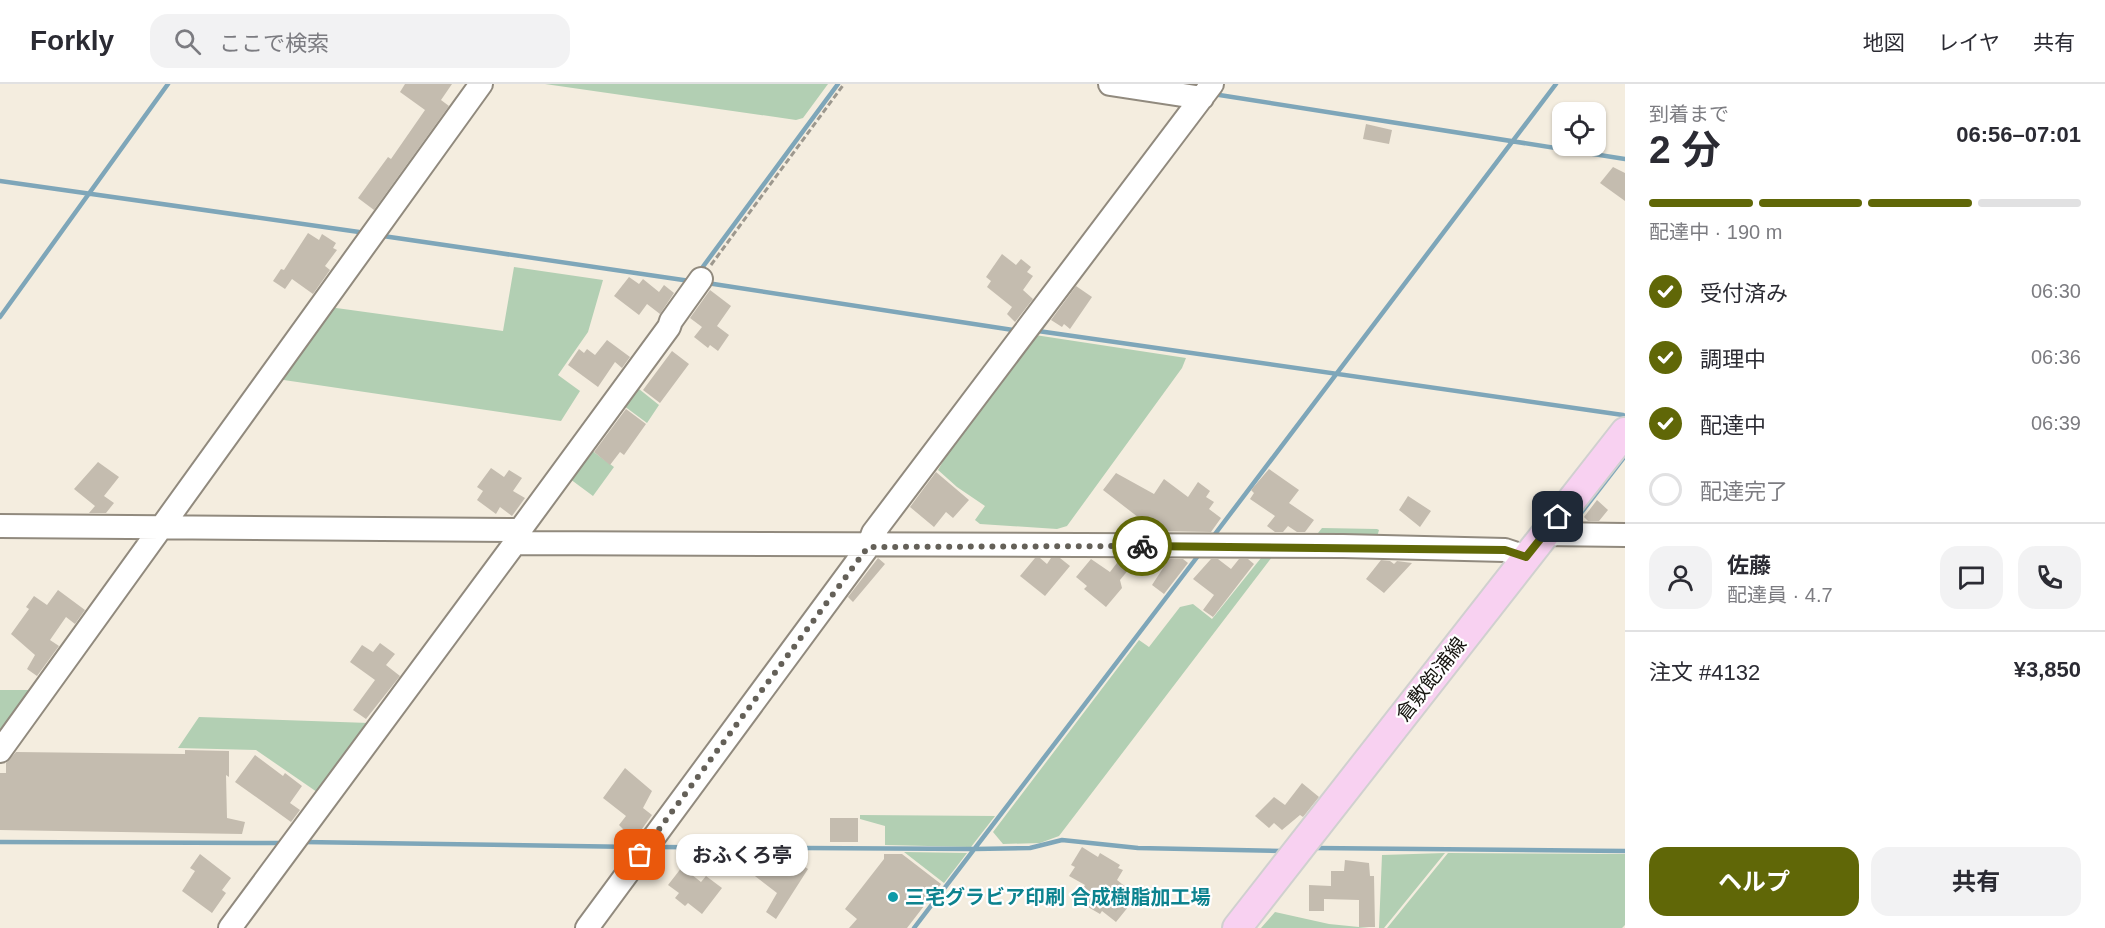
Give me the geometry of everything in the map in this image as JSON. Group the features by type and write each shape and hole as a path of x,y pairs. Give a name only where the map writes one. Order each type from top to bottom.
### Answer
{"main road":[{"name":"倉敷飽浦線","path":"1237,928 1625,432"}],"street":[{"path":"0,751 481,84"},
{"path":"1110,84 1201,94"},
{"path":"587,928 866,543 1201,94"},
{"path":"230,928 515,534 669,327 699,282"},
{"path":"0,526 163,527 866,543 1505,550 1526,557"},
{"path":"1544,534 1625,535"}],"path":[{"path":"699,282 844,84"}],"green space":[{"path":"545,84 828,84 803,118 796,120"},
{"path":"514,267 603,280 588,332 558,375 580,391 561,421 277,379 329,307 503,331"},
{"path":"1035,335 1186,358 1182,368 1067,526 1057,529 980,524 975,520 985,506 957,487 938,470 946,456 945,450"},
{"path":"634,385 659,405 647,423 620,403"},
{"path":"587,447 614,467 593,496 566,476"},
{"path":"1322,528 1379,530 1377,537 1320,537 1318,533"},
{"path":"1265,553 1275,553 1059,836 1040,843 1003,844 993,832 1139,640 1149,647 1180,607 1193,604 1212,619"},
{"path":"0,690 35,690 0,737"},
{"path":"199,717 369,723 317,792 256,750 178,748"},
{"path":"860,815 995,816 971,847 885,845 885,826 860,819"},
{"path":"904,852 967,853 944,883"},
{"path":"1445,853 1384,928 1379,928 1382,855"},
{"path":"1448,853 1625,854 1625,925 1622,928 1387,928"},
{"path":"1275,912 1329,924 1369,928 1261,928"}],"building":[{"path":"405,84 452,84 441,100 449,106 374,210 358,198 388,157 391,159 425,110 400,92"},
{"path":"1366,124 1392,130 1389,144 1363,139"},
{"path":"1613,167 1625,173 1625,201 1600,183"},
{"path":"308,233 319,240 322,234 336,243 333,248 337,250 325,266 330,270 313,294 292,279 285,289 273,281 281,269 284,270"},
{"path":"1002,254 1016,265 1021,259 1031,267 1027,272 1033,276 1023,290 1033,299 1015,322 1007,314 1012,307 987,287 991,281 986,277"},
{"path":"629,277 639,284 643,279 659,292 664,285 674,293 660,314 647,304 639,315 614,296"},
{"path":"1076,286 1092,297 1070,329 1064,324 1062,327 1051,320"},
{"path":"710,290 731,306 717,326 729,335 718,351 710,345 708,348 694,337 702,327 690,318"},
{"path":"607,340 630,357 622,368 615,362 598,387 568,365 579,349 584,353 587,349 595,355"},
{"path":"672,351 689,364 660,403 643,390"},
{"path":"626,409 646,424 624,455 620,452 610,465 594,452"},
{"path":"98,462 119,477 104,496 114,503 106,513 89,513 95,506 74,489"},
{"path":"491,468 504,477 509,470 522,478 513,491 525,498 512,516 500,507 496,514 477,500 483,491 477,487"},
{"path":"1269,469 1299,490 1289,503 1314,520 1305,532 1297,532 1288,526 1283,532 1275,532 1267,526 1275,516 1250,499 1254,493 1251,490"},
{"path":"936,472 969,500 953,518 946,512 934,527 910,507"},
{"path":"1116,473 1154,494 1164,479 1188,497 1198,482 1210,491 1206,497 1214,502 1209,509 1221,518 1211,532 1156,531 1103,490"},
{"path":"1408,496 1431,511 1420,527 1399,510"},
{"path":"1597,500 1608,510 1599,521 1588,521 1584,517"},
{"path":"878,558 885,564 853,602 848,597"},
{"path":"1035,558 1040,558 1047,564 1051,558 1060,558 1070,566 1045,596 1020,576"},
{"path":"1091,559 1110,572 1120,559 1129,559 1134,563 1120,580 1122,588 1106,607 1084,589 1087,586 1076,577"},
{"path":"1169,559 1183,559 1188,563 1164,594 1152,585"},
{"path":"1211,559 1218,559 1231,569 1239,559 1248,559 1254,564 1213,617 1203,610 1214,595 1193,579"},
{"path":"1381,560 1394,564 1397,561 1412,563 1384,593 1366,579"},
{"path":"58,590 85,610 75,624 66,617 50,640 59,646 37,676 27,669 35,655 11,634 29,609 26,607 34,596 47,605"},
{"path":"380,643 395,654 386,665 400,676 366,719 353,710 375,680 350,662 362,645 373,652"},
{"path":"185,750 229,751 229,777 226,775 227,818 245,822 242,834 0,830 0,773 6,773 6,763 16,752 185,754"},
{"path":"255,755 283,776 285,773 302,786 290,803 300,810 291,822 235,782"},
{"path":"625,768 652,791 643,808 652,815 634,840 619,825 626,816 603,798"},
{"path":"1302,783 1319,797 1303,817 1300,815 1282,830 1274,823 1269,828 1255,816 1274,797 1285,805"},
{"path":"830,818 858,818 858,842 830,842"},
{"path":"1082,847 1098,857 1100,853 1120,865 1118,868 1123,870 1117,880 1137,896 1116,922 1102,911 1100,914 1076,900 1085,885 1069,876 1075,867 1071,865"},
{"path":"776,851 780,853 782,851 808,869 776,919 766,912 777,893 751,873 764,852 772,857"},
{"path":"200,854 231,878 222,890 226,893 212,913 182,891 195,871 190,868"},
{"name":"三宅グラビア印刷 合成樹脂加工場","path":"884,854 902,854 941,884 907,928 849,928 857,919 845,909 884,859"},
{"path":"1345,860 1369,863 1370,876 1374,876 1375,927 1359,927 1359,900 1324,899 1324,911 1309,911 1309,885 1331,886 1331,871 1344,871"},
{"path":"682,867 701,882 706,876 722,888 702,914 688,903 685,906 675,898 679,893 668,885"}],"waterway":[{"path":"0,317 168,84"},
{"path":"699,272 838,84"},
{"path":"1212,538 1556,84"},
{"path":"1213,94 1625,159"},
{"path":"0,181 359,232"},
{"path":"383,236 690,281"},
{"path":"707,283 1013,330"},
{"path":"1038,331 1623,415"},
{"path":"1571,526 1625,456"},
{"path":"914,928 1201,552"},
{"path":"657,847 974,849 1030,848 1062,840 1138,848 1281,851"},
{"path":"0,842 278,843"},
{"path":"303,842 636,847"},
{"path":"1315,848 1625,851"}],"way so far":[{"path":"640,855 868,547 1142,546"}],"place":[{"name":"おふくろ亭","path":"640,855"},
{"name":"三宅グラビア印刷 合成樹脂加工場","path":"893,897"}],"route":[{"path":"1142,546 1343,546 1377,549 1505,550 1526,557 1558,517"}]}
